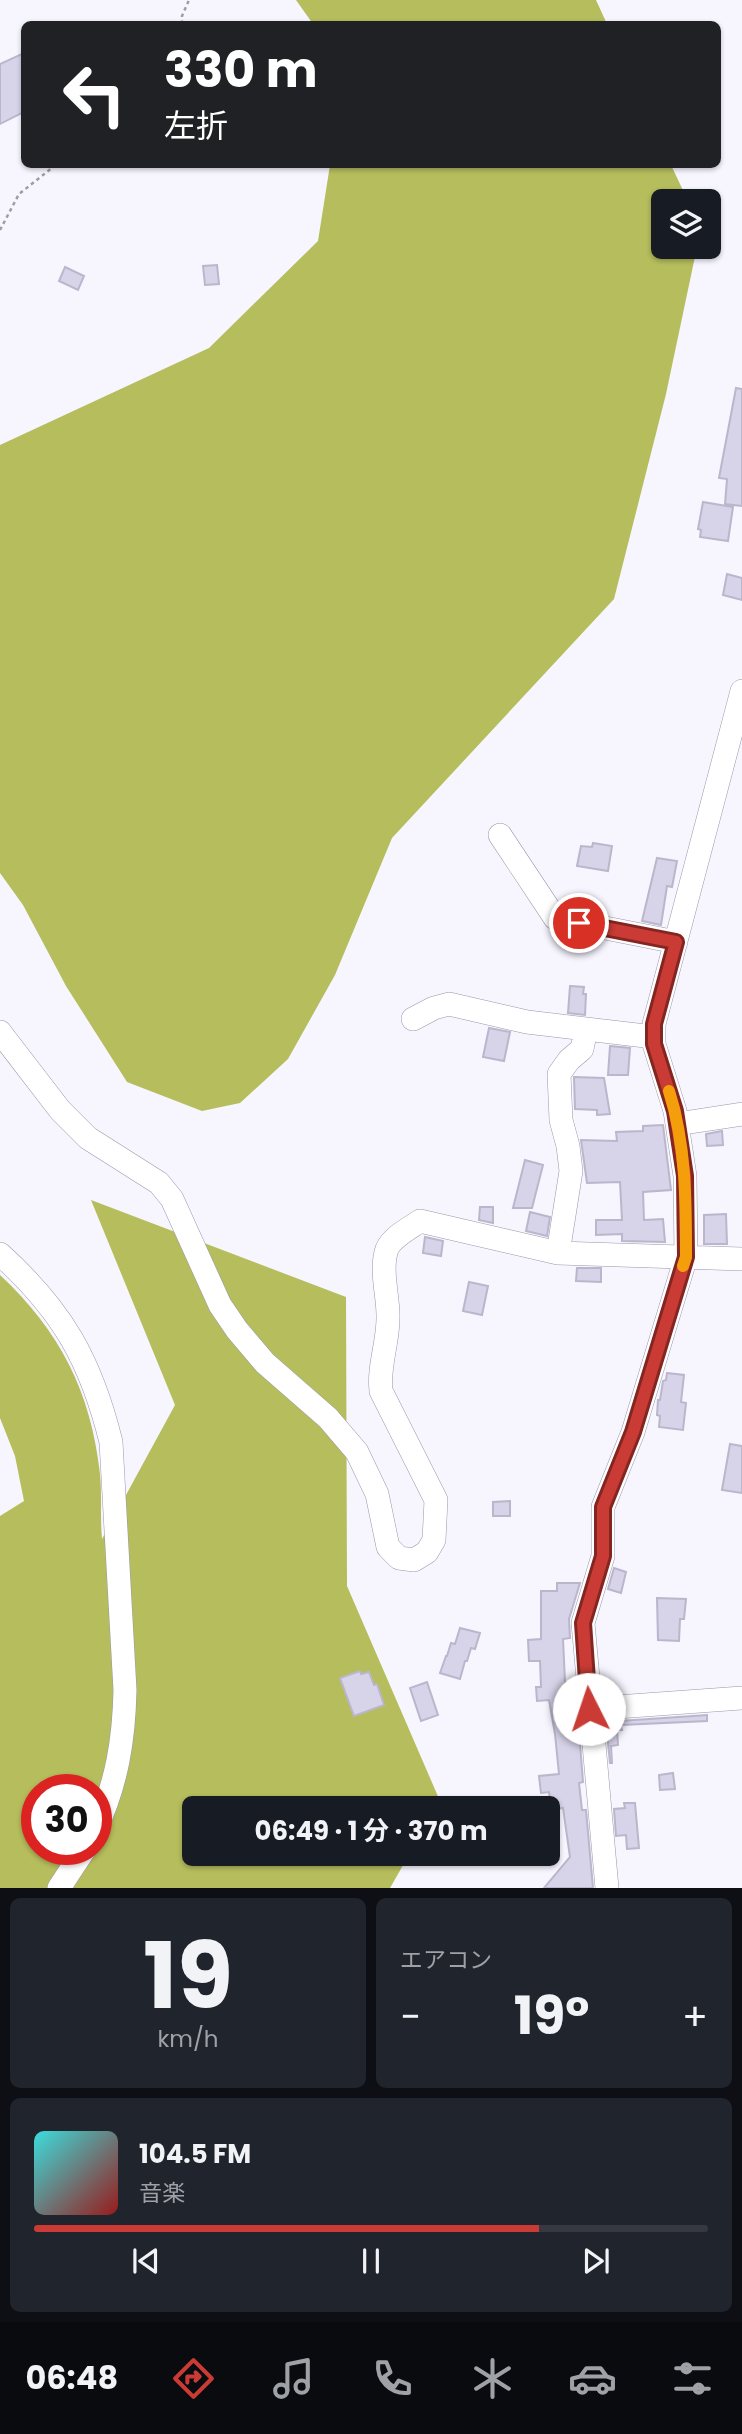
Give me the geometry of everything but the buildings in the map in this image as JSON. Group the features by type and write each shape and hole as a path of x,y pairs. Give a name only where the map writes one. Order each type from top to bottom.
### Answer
{"street":[{"path":"607,1888 583,1623 603,1556 603,1507 633,1432 686,1257 685,1176 677,1124 654,1037 654,1024 742,691"},
{"path":"500,835 555,918 676,942"},
{"path":"413,1019 449,1004 527,1022 654,1037"},
{"path":"558,1253 571,1171 561,1120 559,1074 569,1060 582,1049 586,1029"},
{"path":"0,1031 60,1110 88,1139 159,1183 172,1199 220,1305 237,1331 265,1363 328,1418 357,1452 377,1494 388,1547 399,1558 414,1560 427,1552 434,1540 436,1500 381,1391 379,1376 389,1317 384,1268 387,1248 400,1235 420,1221 558,1253 742,1259"},
{"path":"677,1124 742,1114"},
{"path":"0,1254 42,1296 72,1337 88,1368 111,1442 125,1690 124,1731 112,1789"},
{"path":"589,1709 742,1698"},
{"path":"59,1888 74,1865"}],"path":[{"path":"182,21 189,0"},
{"path":"0,230 19,194 52,168"}],"green space":[{"path":"296,0 596,0 606,21 311,21"},
{"path":"330,168 672,168 682,189 651,189 651,259 694,259 666,394 614,599 392,838 335,975 288,1059 240,1103 202,1111 127,1082 66,986 23,905 0,873 0,445 209,348 318,241"},
{"path":"91,1200 346,1297 347,1586 438,1796 182,1796 182,1866 403,1866 390,1888 0,1888 0,1516 24,1501 15,1456 0,1418 0,1275 40,1318 56,1341 80,1390 96,1444 100,1474 102,1539 175,1405"}],"slow traffic":[{"path":"669,1091 675,1111 685,1176 686,1257 683,1266"}],"route":[{"path":"579,923 676,942 654,1024 654,1044 675,1111 685,1176 686,1203 686,1257 633,1432 603,1507 603,1556 583,1623 589,1709"}]}
